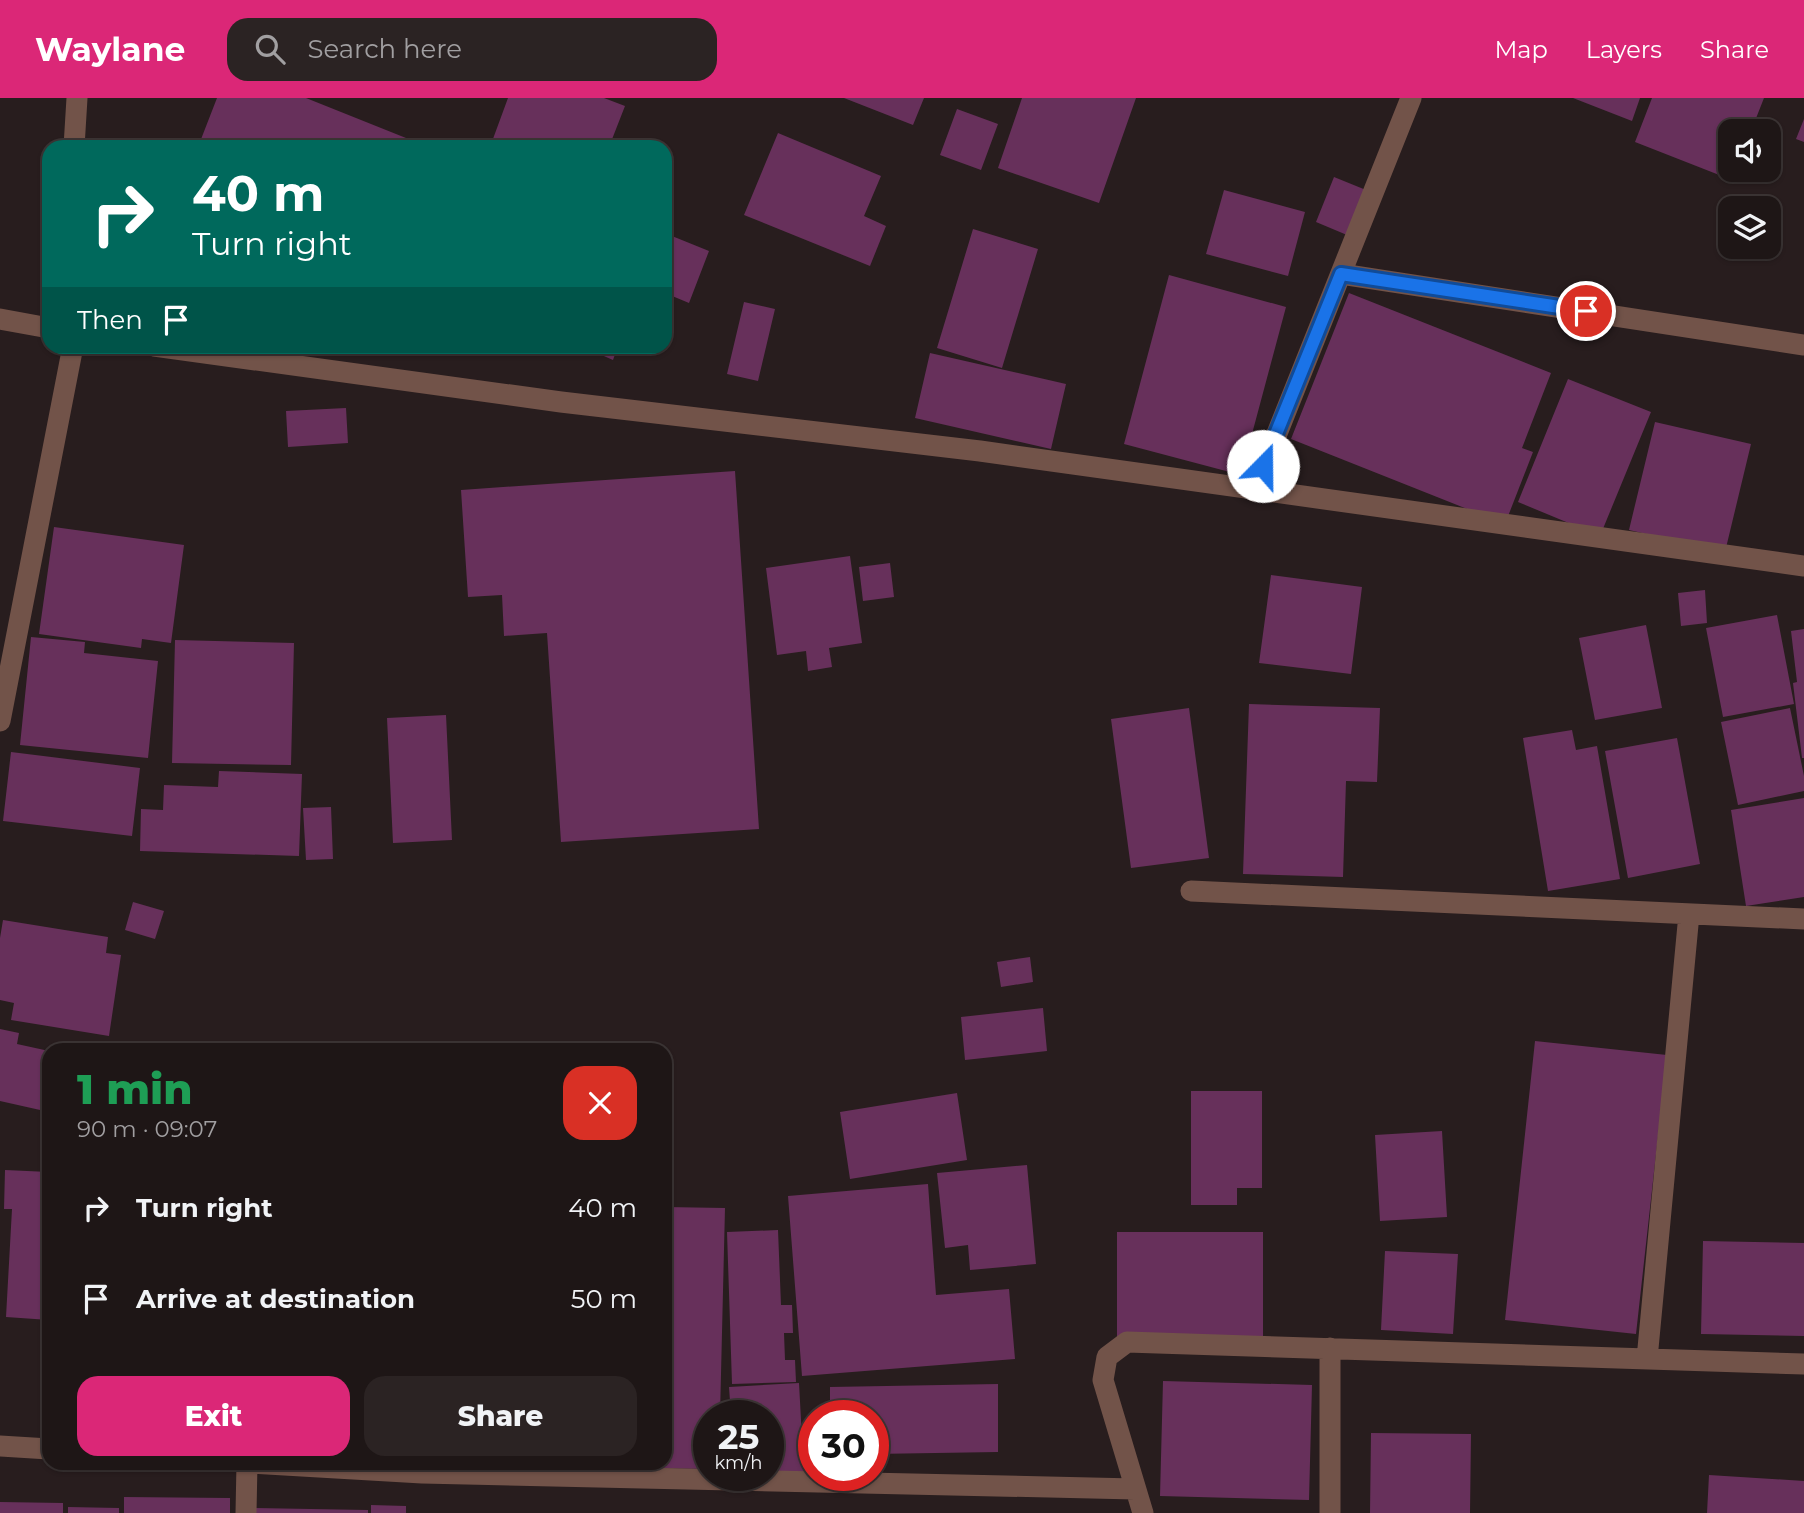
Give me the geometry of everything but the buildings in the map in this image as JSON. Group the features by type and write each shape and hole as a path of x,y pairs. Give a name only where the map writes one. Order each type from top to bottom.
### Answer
{"street":[{"path":"75,140 78,98"},
{"path":"1254,491 1411,98"},
{"path":"1341,274 1804,345"},
{"path":"0,319 42,327"},
{"path":"0,722 71,354"},
{"path":"212,354 561,402 980,451 1804,566"},
{"path":"1191,891 1804,919"},
{"path":"1647,1359 1689,914"},
{"path":"1143,1513 1103,1380 1107,1357 1127,1342 1804,1364"},
{"path":"1330,1348 1330,1513"},
{"path":"0,1446 42,1449"},
{"path":"246,1513 248,1470"},
{"path":"370,1470 1135,1489"}],"route":[{"path":"1263,466 1341,274 1586,311"}]}
